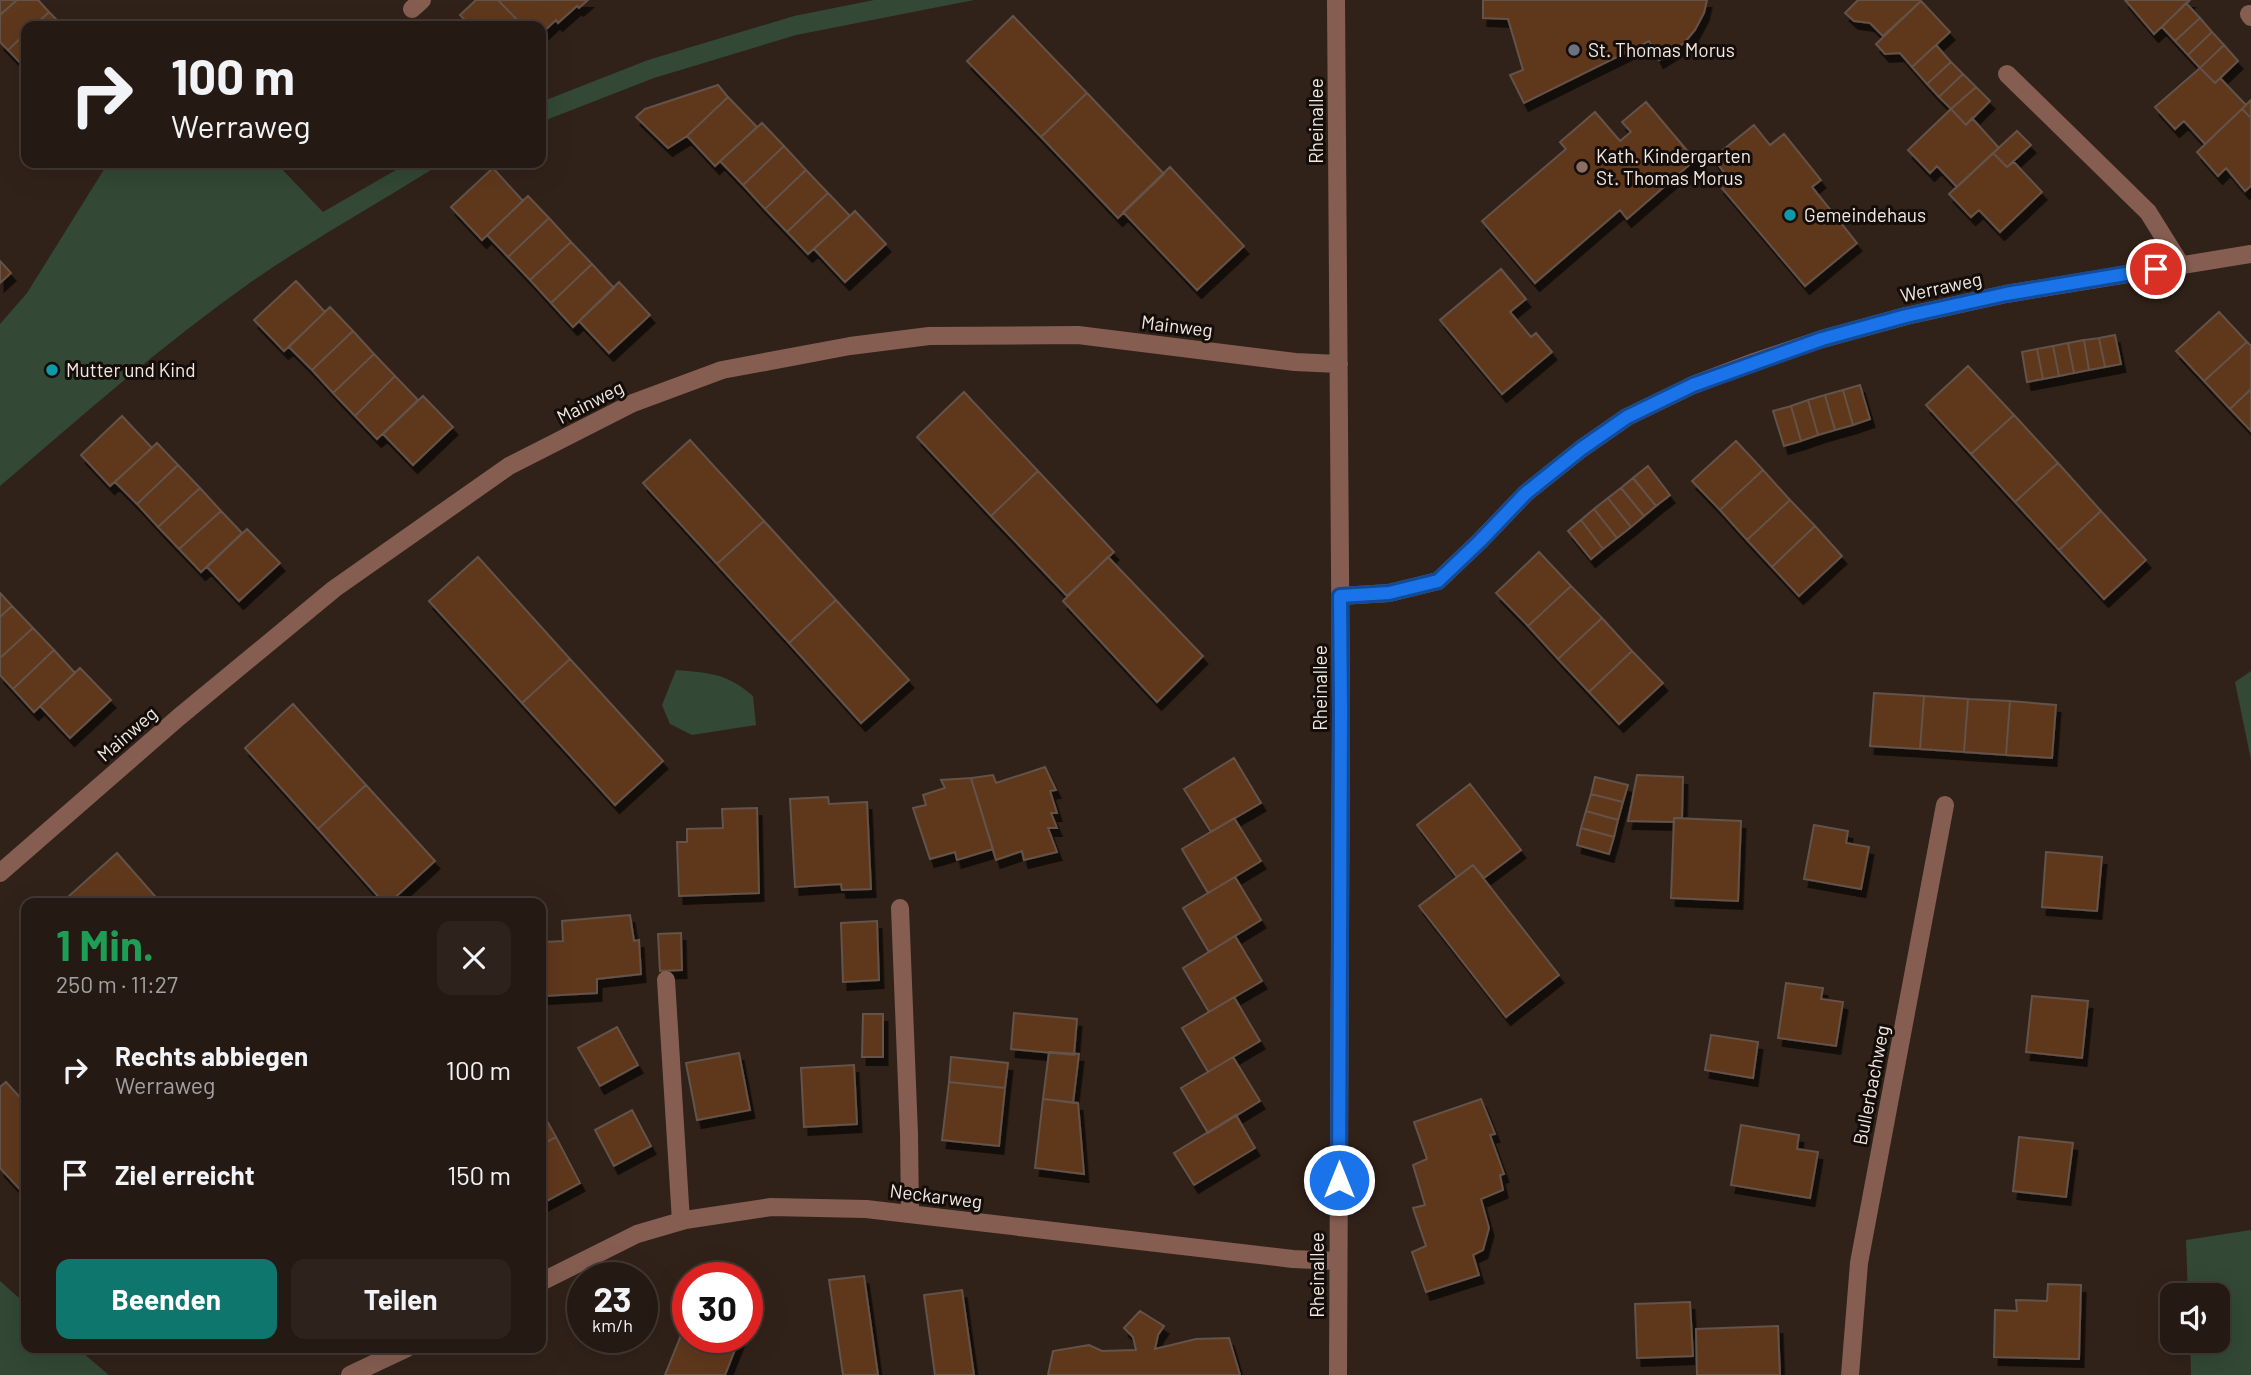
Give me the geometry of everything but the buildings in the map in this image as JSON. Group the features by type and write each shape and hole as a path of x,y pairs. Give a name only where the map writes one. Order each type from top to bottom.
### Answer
{"street":[{"name":"Rheinallee","path":"1336,0 1341,722 1338,1375"},
{"path":"2007,74 2148,212 2181,265"},
{"name":"Werraweg","path":"1340,596 1389,593 1438,581 1526,493 1581,449 1627,417 1693,385 1822,339 1906,316 2006,294 2251,254"},
{"name":"Mainweg","path":"0,873 179,717 334,589 509,466 633,403 722,370 850,346 929,337 1078,335 1295,362 1339,364"},
{"name":"Bullerbachweg","path":"1850,1375 1859,1263 1945,805"},
{"path":"900,908 910,1214"},
{"path":"666,980 681,1222"},
{"name":"Neckarweg","path":"546,1280 637,1234 681,1222 771,1207 866,1209 1293,1259 1338,1261"},
{"path":"350,1375 396,1353"}],"green space":[{"path":"874,0 974,0 796,35 654,78 546,120 546,100 648,60 794,16"},
{"path":"105,168 281,168 323,212 399,168 436,168 318,239 218,306 92,407 0,486 0,324 27,293"},
{"path":"676,670 726,678 744,688 753,696 756,725 692,735 670,724 662,705"},
{"path":"2251,671 2251,760 2235,682"},
{"path":"2251,1230 2251,1375 2191,1375 2190,1353 2230,1353 2230,1283 2188,1283 2186,1240"},
{"path":"0,1281 21,1300 21,1353 83,1353 109,1375 0,1375"}],"place":[{"name":"St. Thomas Morus","path":"1574,50"},
{"name":"Kath. Kindergarten St. Thomas Morus","path":"1582,167"},
{"name":"Gemeindehaus","path":"1790,215"},
{"name":"Mutter und Kind","path":"52,370"}],"route":[{"path":"1339,1180 1340,596 1389,593 1438,581 1526,493 1581,449 1627,417 1693,385 1822,339 1906,316 2006,294 2156,269"}]}
